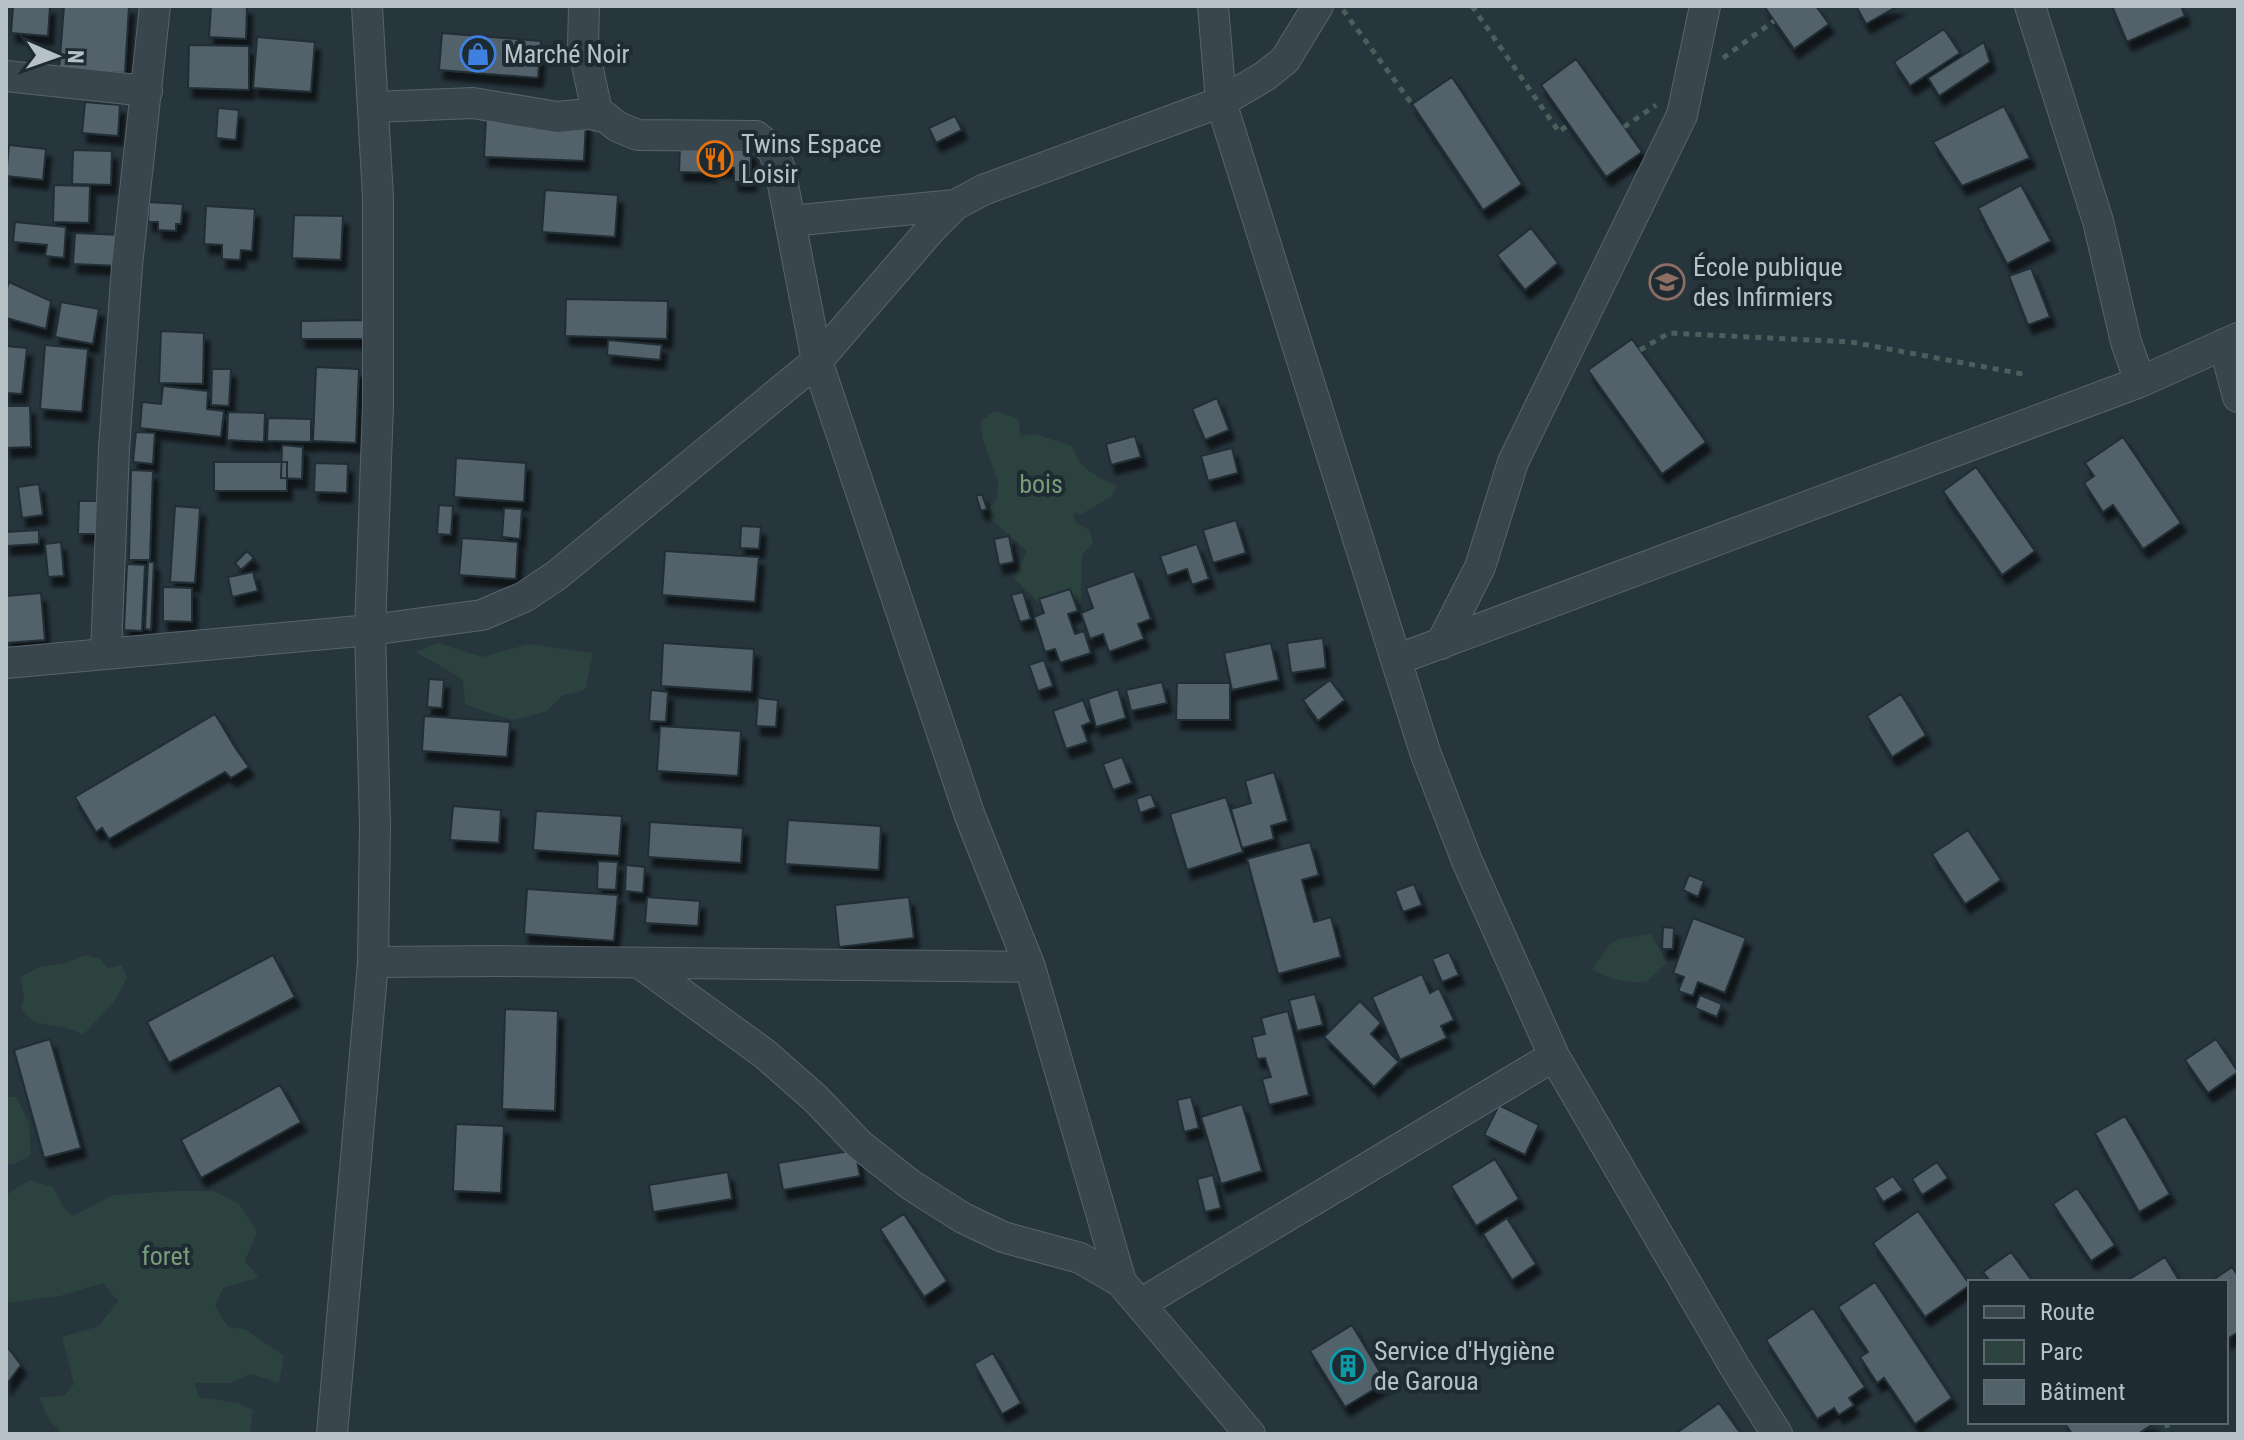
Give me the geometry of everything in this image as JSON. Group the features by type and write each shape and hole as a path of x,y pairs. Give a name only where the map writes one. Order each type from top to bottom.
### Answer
{"street":[{"path":"106,653 114,448 126,281 155,6"},
{"path":"332,1434 373,962 375,825 370,630 378,405 378,197 367,6"},
{"path":"584,6 583,46 598,116"},
{"path":"1213,6 1221,102 1425,752 1467,861 1554,1056 1777,1434"},
{"path":"6,663 370,630 482,615 524,597 557,575 817,361 955,205 983,190 1221,102 1265,76 1285,60 1318,6"},
{"path":"1441,644 1480,567 1513,462 1682,115 1705,6"},
{"path":"2030,6 2098,221 2126,342 2140,382"},
{"path":"6,76 147,91"},
{"path":"374,107 473,103 557,117 588,114 604,116 618,127 638,135 756,136 773,150 780,169 817,361 970,816 1030,967 1130,1293"},
{"path":"790,221 955,205"},
{"path":"1396,660 2140,382 2231,341 2238,397"},
{"path":"373,962 1030,967"},
{"path":"641,964 765,1054 816,1099 860,1145 911,1185 963,1218 1003,1237 1080,1258 1130,1293 1250,1434"},
{"path":"1130,1293 1554,1056"}],"path":[{"path":"1340,6 1412,104"},
{"path":"1472,6 1559,132 1569,124"},
{"path":"1640,350 1669,333 1851,342 2028,375"}],"green space":[{"name":"bois","path":"994,411 1018,418 1021,436 1035,434 1072,446 1084,467 1117,486 1111,497 1080,515 1073,513 1076,523 1089,529 1093,543 1082,555 1081,601 1071,615 1046,610 1014,578 1027,551 987,516 997,499 998,481 983,441 980,422"},
{"path":"438,643 482,657 529,644 593,653 585,690 562,696 547,711 514,720 465,704 463,681 416,652"},
{"path":"1651,934 1667,963 1646,982 1618,980 1592,969 1609,945 1618,939"},
{"path":"85,955 100,959 108,968 122,965 127,978 114,1002 83,1035 31,1019 21,1008 24,996 20,977 41,966 63,964"},
{"path":"6,1097 16,1097 29,1122 31,1155 13,1164 6,1164"},
{"name":"foret","path":"30,1180 53,1187 63,1207 73,1216 113,1195 214,1191 239,1204 257,1231 245,1261 259,1278 223,1288 215,1306 228,1327 245,1329 284,1356 279,1383 251,1374 230,1383 195,1383 199,1397 238,1403 253,1410 250,1434 63,1434 49,1420 39,1397 63,1396 74,1384 62,1337 99,1326 118,1301 103,1283 60,1296 6,1303 6,1195"}],"building":[{"path":"13,6 50,6 48,36 11,33"},
{"path":"64,6 129,6 125,73 59,70"},
{"path":"211,6 247,6 246,39 209,37"},
{"path":"1764,6 1816,6 1829,24 1794,49"},
{"path":"1856,6 1898,6 1866,24"},
{"path":"2112,6 2181,6 2185,16 2127,42"},
{"path":"1944,29 1960,53 1910,86 1894,62"},
{"path":"442,33 541,41 538,78 439,70"},
{"path":"257,37 315,42 311,92 253,88"},
{"path":"1984,42 1990,62 1939,96 1928,78"},
{"path":"189,45 249,46 249,90 188,88"},
{"path":"1576,59 1642,152 1606,177 1541,85"},
{"path":"1452,77 1522,184 1483,210 1412,104"},
{"path":"85,102 120,105 118,136 82,133"},
{"path":"2004,106 2030,158 1962,186 1933,142"},
{"path":"218,108 239,110 236,140 216,138"},
{"path":"955,116 962,130 936,143 929,128"},
{"path":"486,118 586,121 584,161 484,157"},
{"path":"9,145 46,149 43,180 6,176"},
{"name":"Twins Espace Loisir","path":"680,146 751,150 751,182 734,182 734,168 711,168 711,173 679,172"},
{"path":"73,150 112,151 111,185 72,184"},
{"path":"54,185 90,186 89,223 53,222"},
{"path":"2021,185 2051,241 2007,264 1978,208"},
{"path":"545,190 618,195 615,237 542,232"},
{"path":"149,202 183,204 181,224 176,224 176,231 158,230 158,222 148,222"},
{"path":"206,206 255,209 252,251 241,250 240,260 222,259 222,245 204,244"},
{"path":"294,215 343,216 341,260 292,258"},
{"path":"15,222 66,227 64,258 45,256 47,245 13,242"},
{"path":"1531,228 1558,263 1525,290 1497,255"},
{"path":"75,233 122,235 121,266 73,264"},
{"path":"2031,268 2050,317 2028,325 2009,276"},
{"path":"9,282 51,301 46,329 6,318"},
{"path":"566,299 668,301 667,339 565,336"},
{"path":"61,302 99,309 93,344 55,337"},
{"path":"365,320 365,339 301,339 301,321"},
{"path":"161,331 204,333 203,384 159,383"},
{"path":"1632,339 1706,442 1662,474 1588,370"},
{"path":"608,340 662,345 660,360 607,355"},
{"path":"45,345 88,349 82,412 40,409"},
{"path":"6,346 27,348 22,394 6,393"},
{"path":"316,367 359,369 356,443 313,441"},
{"path":"212,369 231,369 229,406 211,405"},
{"path":"163,386 208,391 207,409 224,411 221,437 140,428 142,402 161,404"},
{"path":"1217,398 1229,430 1205,440 1192,409"},
{"path":"6,406 30,406 31,447 6,448"},
{"path":"228,412 265,413 264,442 227,440"},
{"path":"268,418 311,419 311,442 267,441"},
{"path":"136,432 155,433 153,464 133,462"},
{"path":"1135,436 1141,457 1111,465 1106,444"},
{"path":"2123,437 2181,523 2143,549 2113,505 2103,512 2084,483 2094,476 2085,463"},
{"path":"282,445 303,447 302,479 281,478"},
{"path":"1232,448 1238,473 1208,481 1201,456"},
{"path":"456,458 526,463 524,502 454,497"},
{"path":"214,462 287,462 287,491 214,491"},
{"path":"315,463 348,464 347,493 314,492"},
{"path":"1976,467 2035,551 2002,575 1943,491"},
{"path":"131,470 153,471 150,560 129,560"},
{"path":"39,484 43,515 22,518 18,487"},
{"path":"982,494 987,509 981,511 976,496"},
{"path":"79,501 108,501 107,534 78,534"},
{"path":"439,505 453,506 451,535 437,534"},
{"path":"175,506 200,508 195,583 170,582"},
{"path":"504,508 522,509 520,539 502,537"},
{"path":"1236,520 1246,553 1213,563 1203,530"},
{"path":"741,526 761,527 759,549 740,548"},
{"path":"39,530 39,544 6,546 6,532"},
{"path":"1009,536 1014,562 999,565 994,539"},
{"path":"462,538 518,542 516,579 459,575"},
{"path":"61,542 64,576 48,577 45,544"},
{"path":"1197,544 1209,579 1192,585 1187,569 1167,576 1160,556"},
{"path":"247,551 254,558 241,570 235,563"},
{"path":"665,551 759,557 755,602 662,595"},
{"path":"148,562 154,562 151,630 145,629"},
{"path":"127,564 145,565 142,631 124,630"},
{"path":"1134,571 1151,619 1138,624 1144,639 1109,652 1103,634 1090,639 1081,613 1093,608 1086,588"},
{"path":"253,572 258,591 232,597 228,577"},
{"path":"163,587 192,588 192,622 163,621"},
{"path":"1070,589 1078,611 1068,614 1075,634 1084,631 1091,653 1060,663 1055,649 1045,652 1034,617 1044,613 1039,599"},
{"path":"1023,592 1031,619 1020,622 1011,595"},
{"path":"41,593 45,640 6,643 6,596"},
{"path":"1323,638 1326,668 1291,673 1287,643"},
{"path":"663,643 754,649 752,692 661,686"},
{"path":"1271,643 1279,680 1232,690 1224,653"},
{"path":"1044,660 1053,686 1038,691 1029,665"},
{"path":"429,679 444,680 442,708 427,707"},
{"path":"1330,680 1345,700 1318,721 1303,700"},
{"path":"1162,682 1167,703 1131,711 1126,690"},
{"path":"1177,683 1230,683 1230,720 1176,720"},
{"path":"1118,689 1126,718 1096,727 1088,699"},
{"path":"651,690 668,692 666,722 649,721"},
{"path":"1901,694 1926,735 1892,757 1867,716"},
{"path":"758,698 778,700 776,727 756,726"},
{"path":"1083,700 1091,722 1082,726 1088,742 1066,749 1053,711"},
{"path":"215,714 249,767 231,778 225,772 109,839 102,828 96,832 75,797"},
{"path":"424,716 510,722 507,757 422,751"},
{"path":"660,726 741,731 738,776 657,771"},
{"path":"1122,757 1132,783 1113,790 1103,764"},
{"path":"1274,772 1288,821 1271,826 1274,839 1242,848 1231,809 1251,803 1245,781"},
{"path":"1151,794 1156,807 1140,813 1136,799"},
{"path":"1226,797 1243,852 1187,870 1170,814"},
{"path":"453,806 501,810 499,843 450,840"},
{"path":"536,811 622,816 619,856 533,850"},
{"path":"788,820 881,826 879,870 785,864"},
{"path":"650,822 743,828 741,863 648,857"},
{"path":"1968,830 2001,880 1965,904 1932,854"},
{"path":"1310,842 1319,875 1302,880 1314,922 1331,917 1341,957 1278,974 1247,859"},
{"path":"598,861 618,862 616,890 597,889"},
{"path":"626,865 645,867 643,893 625,891"},
{"path":"1689,875 1704,881 1698,897 1683,890"},
{"path":"1414,884 1422,905 1403,912 1395,891"},
{"path":"527,889 618,895 614,941 524,934"},
{"path":"647,897 700,901 698,926 645,923"},
{"path":"909,897 914,938 839,947 835,905"},
{"path":"1693,918 1746,938 1725,993 1698,982 1693,996 1678,991 1684,977 1673,973"},
{"path":"1663,927 1674,928 1673,949 1662,949"},
{"path":"1449,952 1459,975 1442,982 1432,959"},
{"path":"273,955 295,997 169,1063 147,1022"},
{"path":"1422,974 1430,993 1439,988 1454,1020 1441,1026 1447,1038 1400,1060 1372,997"},
{"path":"1315,994 1323,1025 1297,1031 1289,1000"},
{"path":"1700,995 1722,1004 1717,1017 1695,1008"},
{"path":"1360,1001 1381,1023 1371,1034 1399,1062 1374,1087 1324,1037"},
{"path":"505,1009 558,1011 555,1111 502,1109"},
{"path":"1288,1011 1309,1095 1269,1105 1262,1079 1271,1077 1265,1058 1257,1059 1252,1037 1265,1034 1261,1018"},
{"path":"50,1039 81,1148 44,1158 14,1050"},
{"path":"2216,1039 2238,1072 2208,1093 2185,1060"},
{"path":"280,1085 301,1122 201,1178 181,1140"},
{"path":"1191,1097 1199,1128 1184,1132 1177,1100"},
{"path":"1242,1104 1262,1171 1221,1184 1201,1117"},
{"path":"1499,1105 1539,1125 1525,1155 1484,1135"},
{"path":"2125,1116 2170,1194 2139,1212 2095,1133"},
{"path":"456,1124 504,1126 501,1193 453,1191"},
{"path":"855,1150 860,1176 783,1190 778,1163"},
{"path":"1495,1159 1519,1199 1476,1226 1451,1186"},
{"path":"1937,1162 1948,1178 1922,1195 1912,1179"},
{"path":"728,1172 732,1199 653,1212 649,1185"},
{"path":"1213,1175 1221,1208 1205,1212 1197,1179"},
{"path":"1893,1176 1903,1190 1883,1202 1874,1188"},
{"path":"2077,1188 2115,1245 2091,1261 2053,1204"},
{"path":"1918,1211 1968,1286 1925,1317 1873,1243"},
{"path":"904,1214 947,1281 924,1297 880,1229"},
{"path":"1507,1218 1536,1264 1512,1280 1483,1234"},
{"path":"2011,1252 2032,1280 1989,1280 1983,1272"},
{"path":"2165,1257 2179,1280 2128,1280"},
{"path":"2232,1267 2238,1276 2238,1332 2228,1339 2228,1280 2213,1280"},
{"path":"1875,1282 1952,1398 1915,1424 1884,1378 1877,1383 1860,1357 1868,1352 1838,1307"},
{"path":"1813,1308 1865,1387 1849,1398 1854,1405 1839,1415 1834,1408 1817,1419 1766,1340"},
{"name":"Service d'Hygiène de Garoua","path":"1352,1325 1386,1382 1345,1407 1310,1351"},
{"path":"6,1345 21,1365 6,1385"},
{"path":"993,1353 1021,1403 1002,1414 974,1364"},
{"path":"1719,1403 1741,1434 1675,1434"},
{"path":"2065,1424 2153,1424 2138,1434 2072,1434"}],"place":[{"name":"Marché Noir","path":"478,54"},
{"name":"Twins Espace Loisir","path":"715,159"},
{"name":"École publique des Infirmiers","path":"1667,282"},
{"name":"Service d'Hygiène de Garoua","path":"1348,1366"}]}
